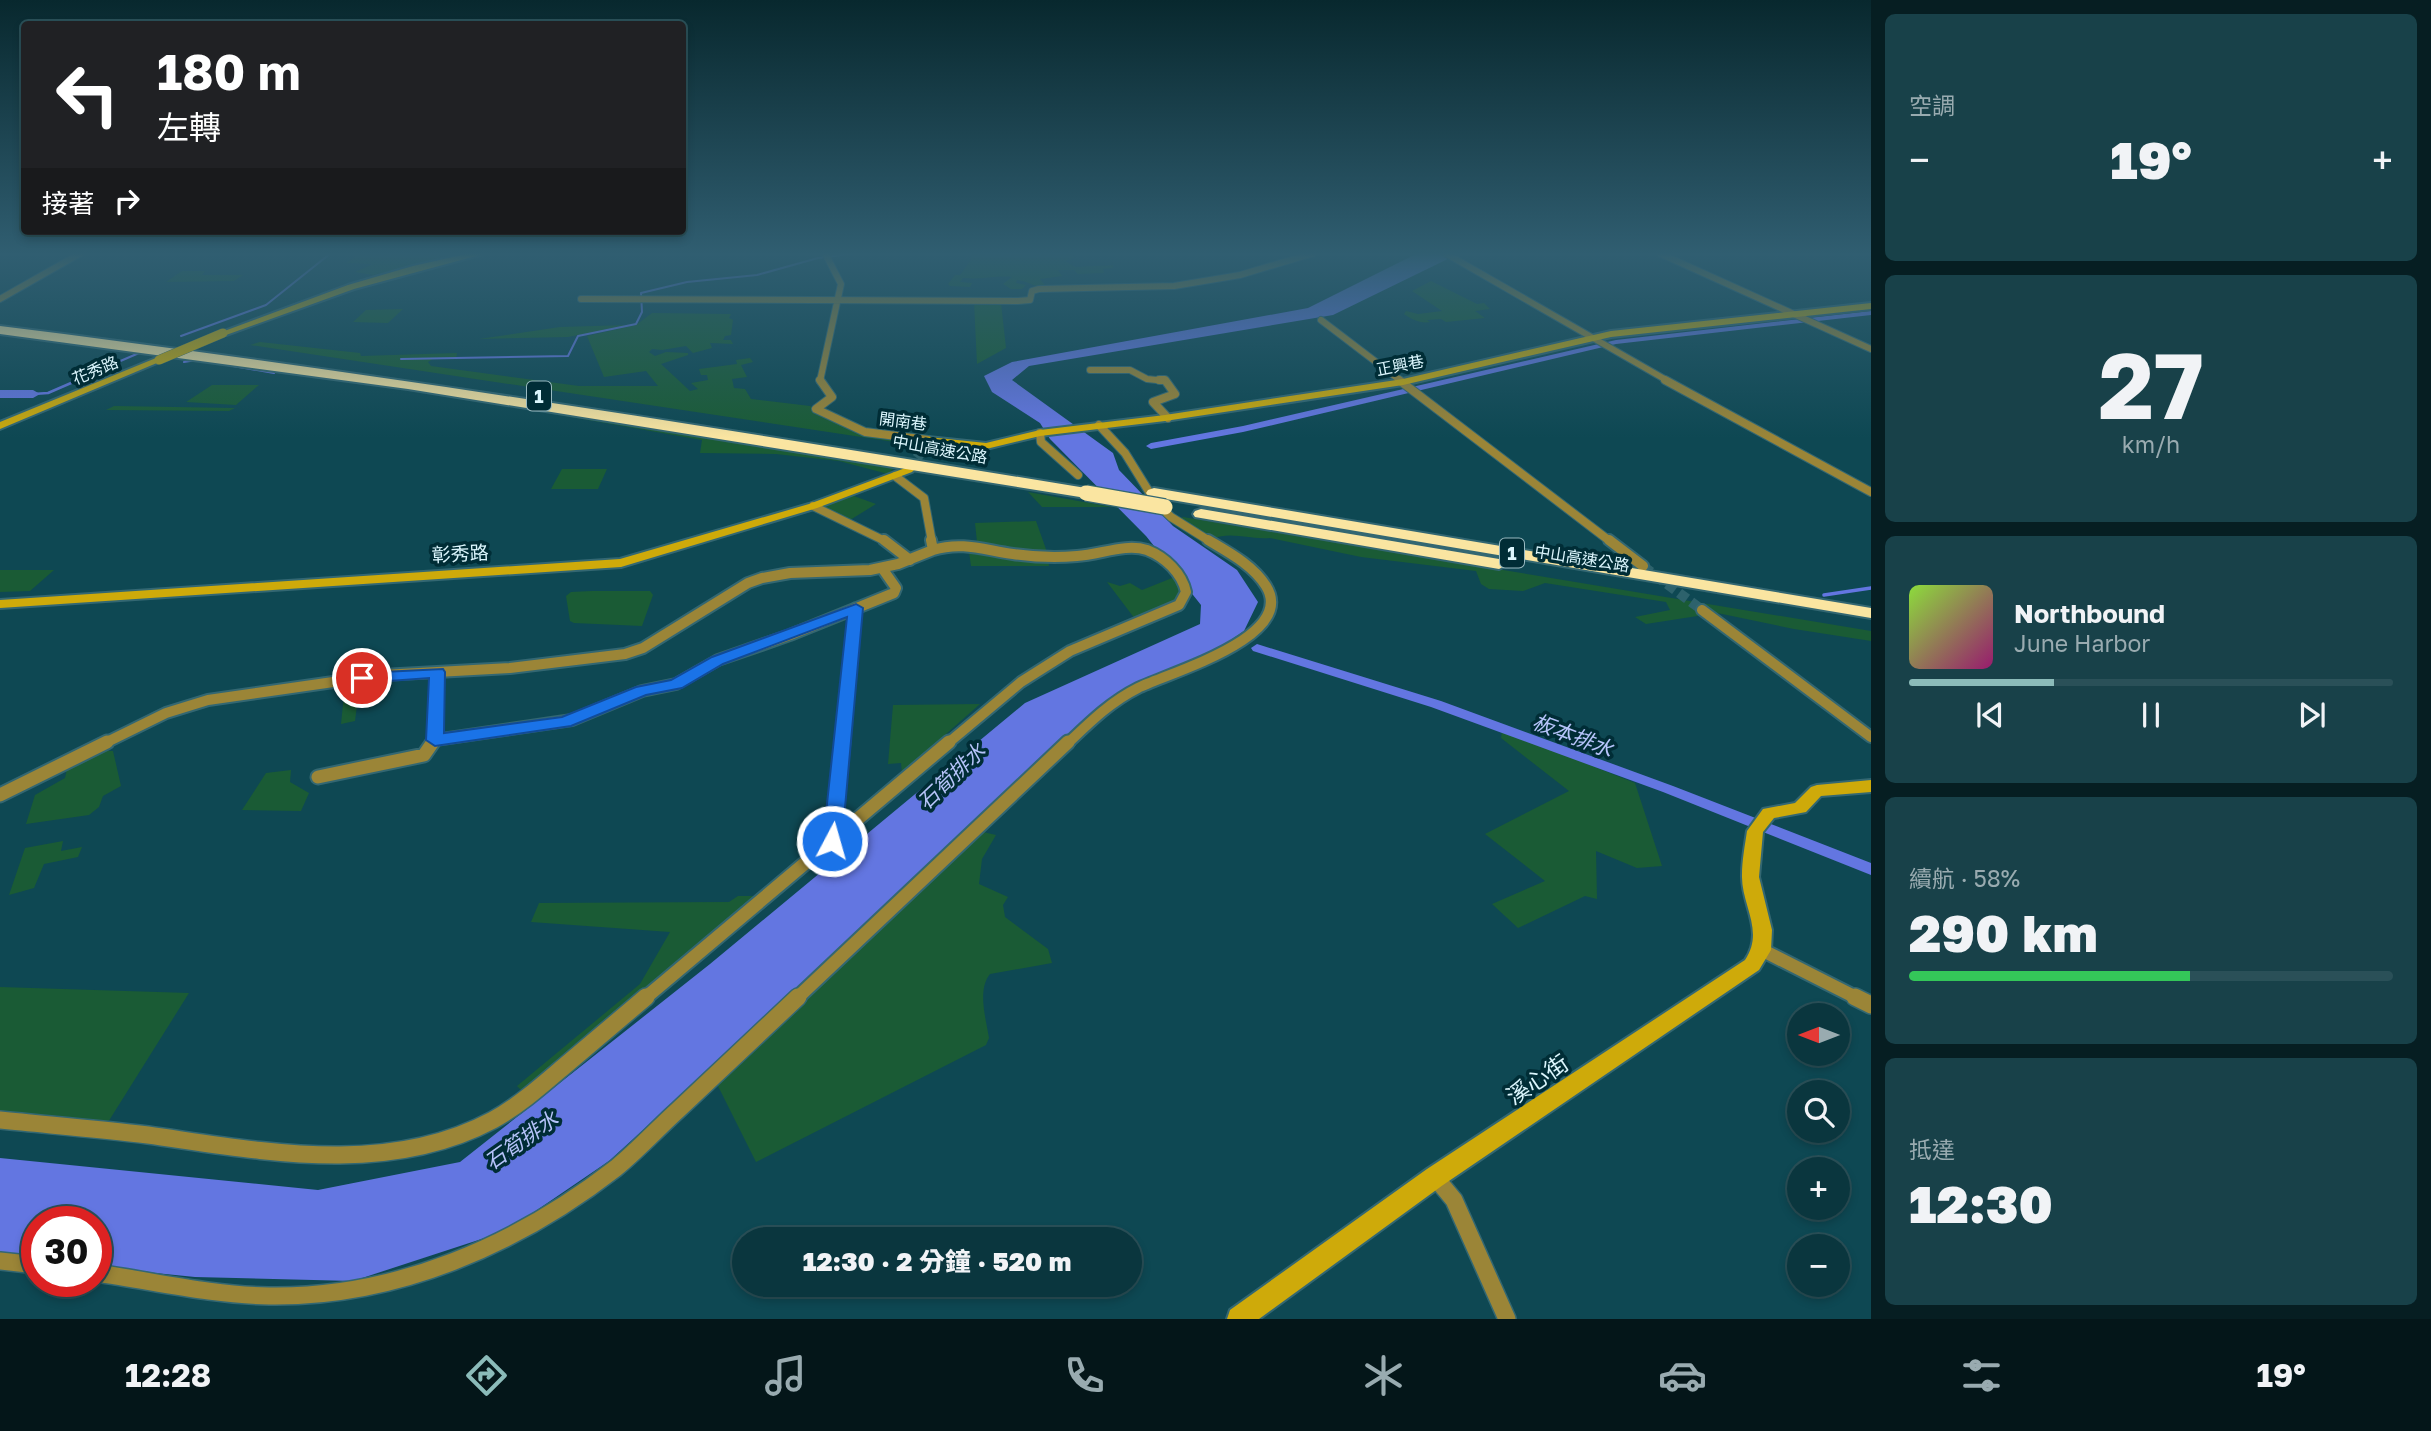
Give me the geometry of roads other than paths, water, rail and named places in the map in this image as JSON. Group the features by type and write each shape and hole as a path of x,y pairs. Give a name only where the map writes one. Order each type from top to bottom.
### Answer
{"highway":[{"name":"中山高速公路","path":"0,322 200,345 849,442 1080,483 1165,507 1265,526 1871,625"},
{"name":"中山高速公路","path":"0,330 185,352 1154,493 1871,613"}],"street":[{"name":"花秀路","path":"0,426 271,315"},
{"name":"開南巷","path":"834,315 820,382 832,397 816,409 864,432 927,443 981,446 1040,433 1100,425"},
{"path":"1554,315 1642,367 1871,492"},
{"name":"正興巷","path":"1100,425 1168,418 1403,382 1611,334 1790,315"},
{"path":"1796,315 1871,349"},
{"path":"1321,320 1643,566"},
{"path":"1090,370 1130,370 1147,379 1165,380 1175,394 1153,402 1168,418"},
{"path":"112,1275 246,1294 325,1293 391,1281 443,1265 540,1220 618,1166 1106,707 1126,692 1237,645 1267,616 1271,600 1268,590 1256,572 1171,517 1138,480 1127,456 1100,425"},
{"path":"1040,433 1041,442 1080,483"},
{"name":"彰秀路","path":"0,604 621,563 813,506 908,470"},
{"path":"895,476 924,498 933,550"},
{"path":"813,506 877,534 893,544 909,560"},
{"path":"0,795 166,713 196,703 370,677 510,668 625,654 643,648 756,579 782,574 881,568 960,542 1005,554 1034,556 1085,555 1139,548 1159,556 1183,580 1186,592 1179,605 1084,644 1038,670 537,1089 495,1119 461,1135 387,1152 311,1156 0,1120"},
{"path":"435,740 572,720 642,691 676,684 718,660 895,592 896,588 881,568"},
{"path":"832,841 856,608"},
{"path":"1702,610 1871,737"},
{"path":"318,777 424,755 435,740 437,672"},
{"path":"1871,786 1817,791 1800,808 1769,813 1755,831 1750,877 1763,930 1762,950 1871,1005"},
{"name":"溪心街","path":"1239,1319 1435,1177 1752,965 1762,950"},
{"path":"1435,1177 1454,1200 1507,1319"},
{"path":"0,1261 21,1263"}],"water":[{"name":"石筍排水","path":"1272,315 1334,315 1029,366 1012,380 1113,453 1119,470 1173,526 1237,570 1258,602 1244,631 1225,644 1118,696 609,1161 506,1231 353,1281 195,1277 112,1269 112,1206 21,1206 21,1259 0,1257 0,1158 318,1190 460,1162 710,964 1025,703 1200,624 1201,605 1146,536 1050,439 1040,423 992,392 984,376 1012,362"}],"waterway":[{"path":"181,336 240,315"},
{"path":"401,359 568,356 578,336 636,324 641,315"},
{"path":"1151,446 1243,429 1616,342 1857,315"},
{"path":"74,381 139,353"},
{"path":"184,362 196,360"},
{"path":"210,362 274,373"},
{"path":"33,394 48,393 78,380"},
{"path":"0,394 33,394"},
{"path":"1824,595 1871,588"},
{"name":"板本排水","path":"1257,648 1436,704 1668,789 1871,869"}],"tunnel":[{"path":"908,470 925,447"},
{"path":"1643,566 1702,610"}]}
